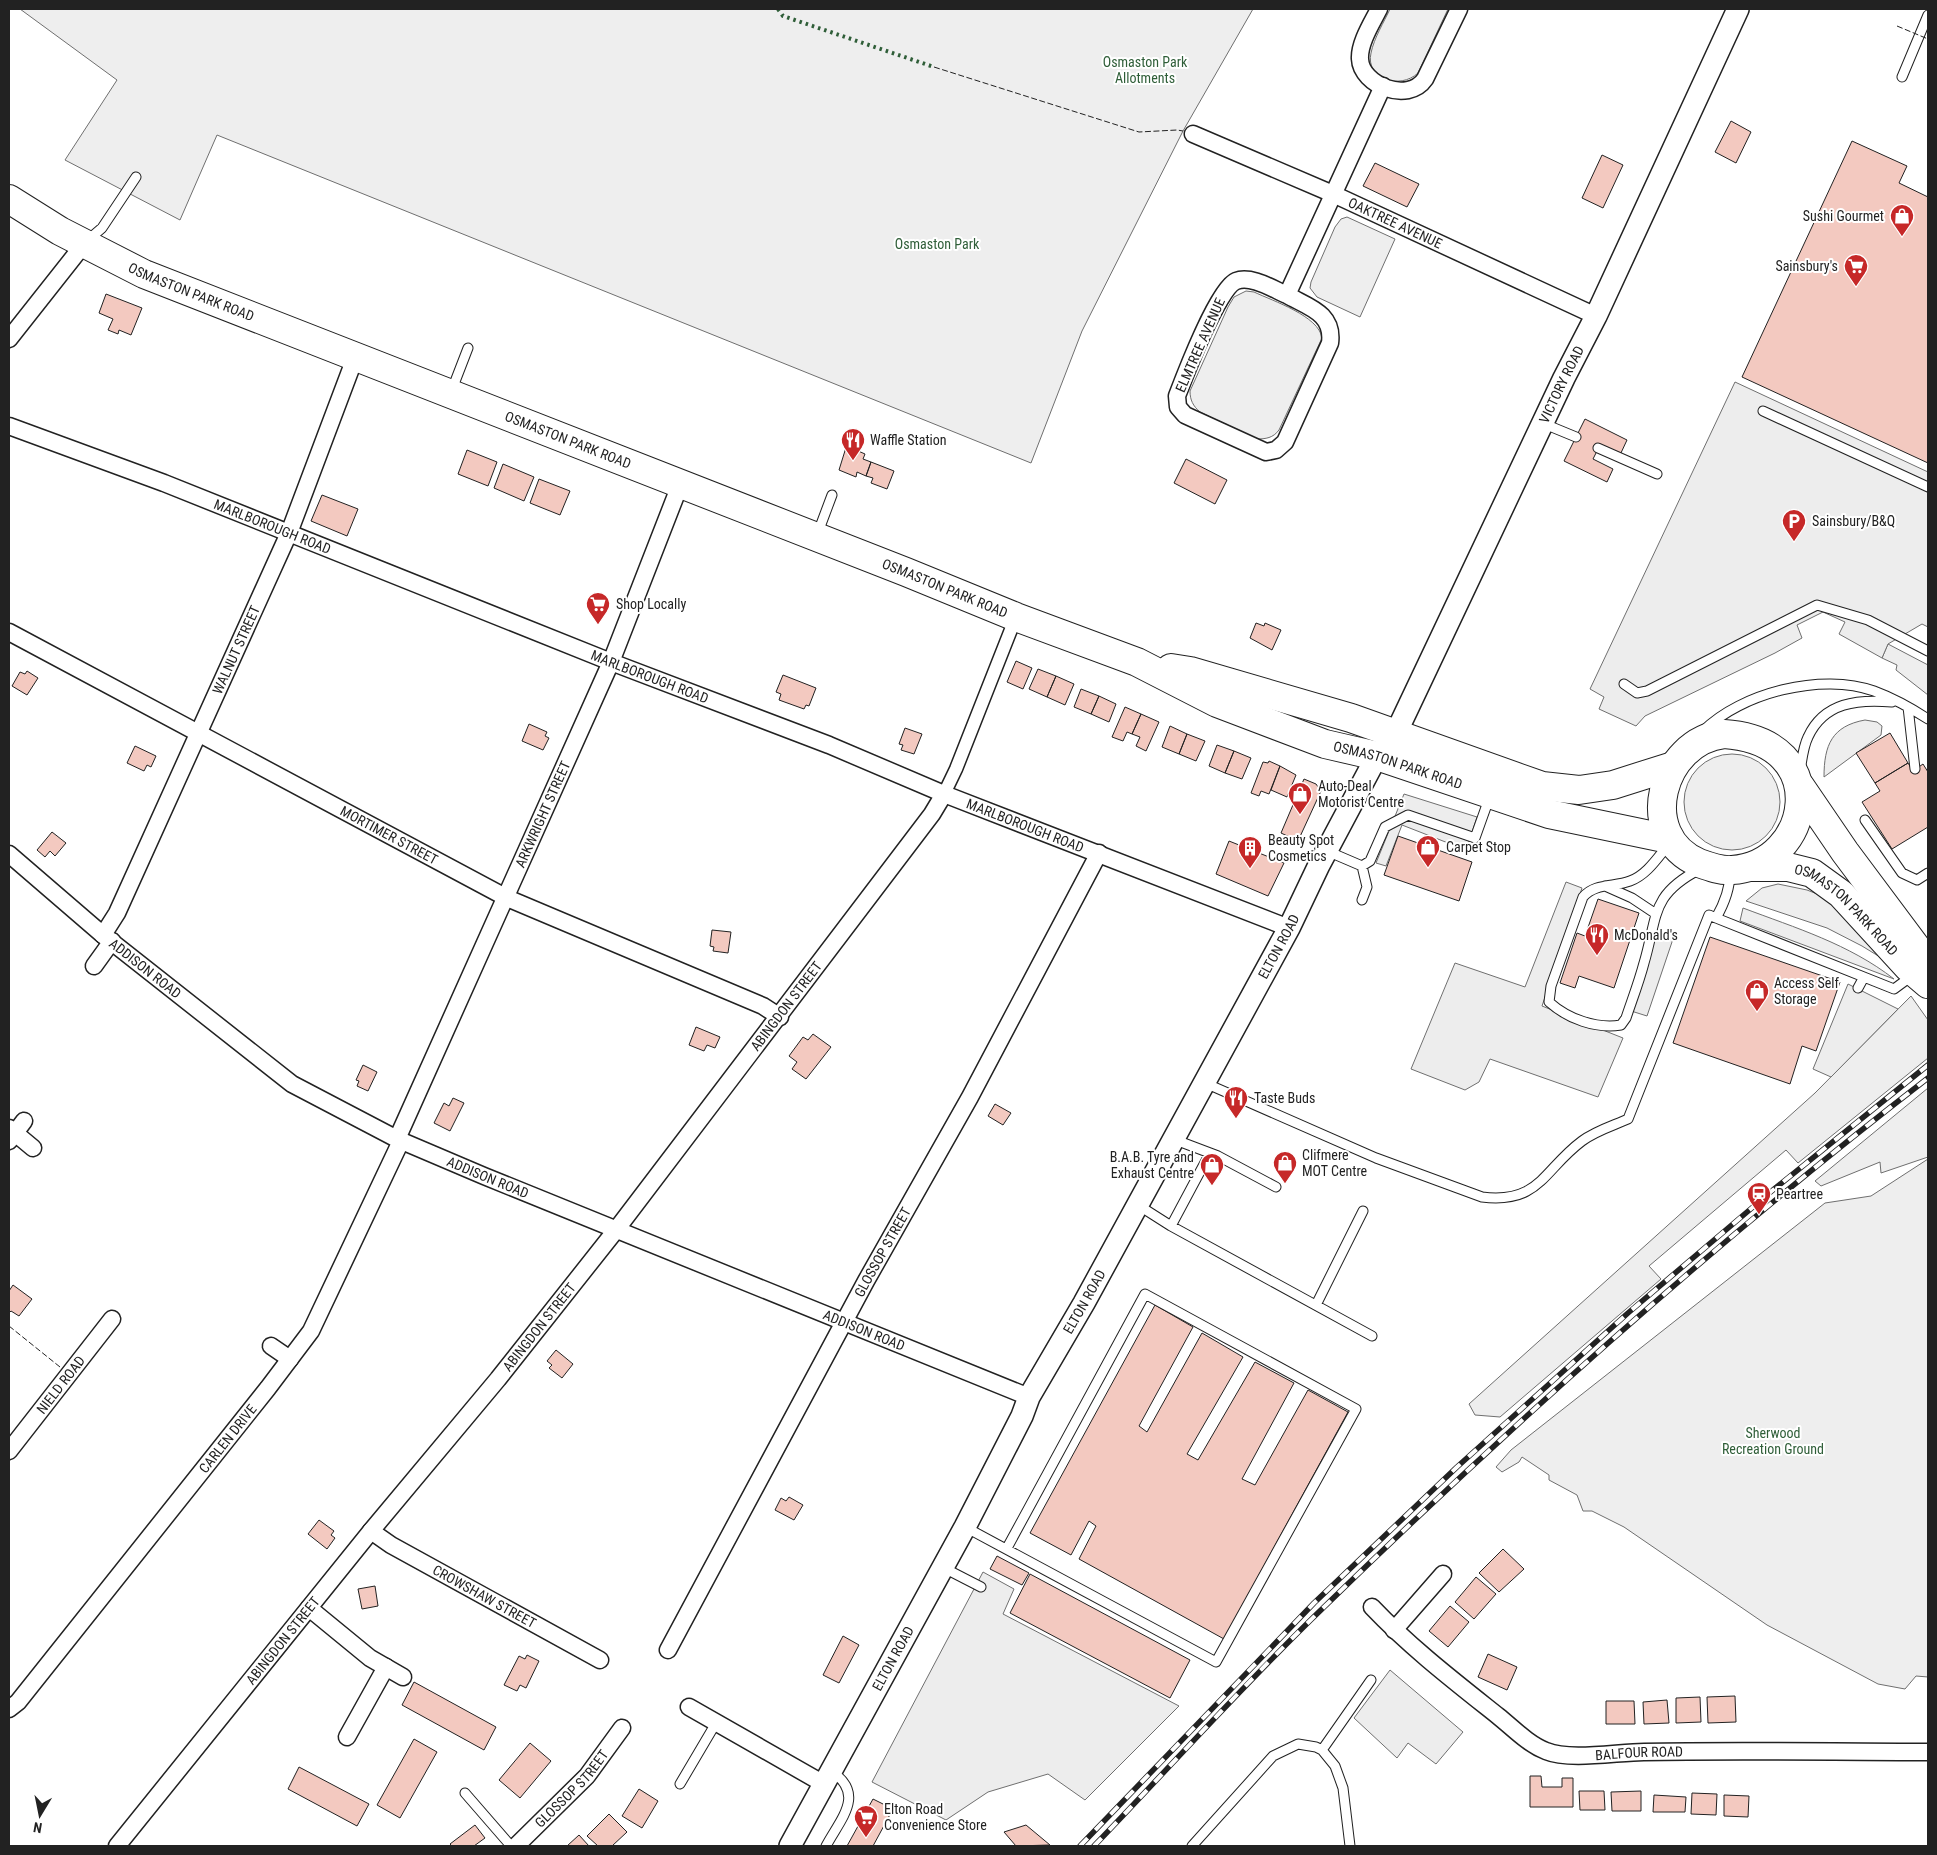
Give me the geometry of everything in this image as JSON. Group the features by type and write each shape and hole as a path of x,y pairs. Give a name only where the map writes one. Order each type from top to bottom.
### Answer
{"highway":[{"name":"OSMASTON PARK ROAD","path":"9,198 84,244 144,274 354,358 816,536 1016,617 1137,662 1217,703 1325,744 1377,756 1490,796 1549,814 1670,840 1679,851 1729,868 1788,867 1812,873 1842,894 1924,973"},
{"name":"OSMASTON PARK ROAD","path":"1137,662 1190,671 1396,733 1542,786 1579,790 1613,785 1680,758 1699,740 1714,735 1746,736 1773,747 1791,765 1799,782 1924,973"},
{"path":"1670,840 1665,829 1662,804 1664,792 1680,758"},
{"path":"1729,868 1768,858 1791,830 1800,803 1799,782"}],"street":[{"path":"1379,9 1361,49 1360,60 1366,75 1383,86 1405,92 1417,89 1422,84 1459,9"},
{"name":"VICTORY ROAD","path":"1377,756 1396,733 1542,423 1596,316 1738,9"},
{"path":"1287,295 1383,86"},
{"name":"OAKTREE AVENUE","path":"1193,134 1333,194 1596,316"},
{"path":"9,339 84,244"},
{"name":"ELMTREE AVENUE","path":"1249,280 1287,295 1323,314 1329,324 1330,343 1285,442 1276,450 1266,452 1185,415 1178,407 1177,396 1218,302 1227,287 1236,281 1249,280"},
{"name":"WALNUT STREET","path":"94,966 288,533 354,358"},
{"name":"MARLBOROUGH ROAD","path":"9,426 164,483 611,662 829,745 944,794 1289,928"},
{"name":"ARKWRIGHT STREET","path":"399,1140 611,662 680,485"},
{"path":"944,794 956,769 1016,617"},
{"name":"MORTIMER STREET","path":"9,632 507,898 763,1006 780,1017"},
{"name":"ELTON ROAD","path":"790,1846 965,1527 1022,1416 1029,1397 1054,1358 1174,1139 1203,1082 1289,928 1377,756"},
{"name":"ABINGDON STREET","path":"117,1846 370,1532 498,1379 616,1230 780,1017 932,814 944,794"},
{"name":"GLOSSOP STREET","path":"668,1650 844,1322 970,1097 1099,853"},
{"name":"ADDISON ROAD","path":"9,854 108,938 170,986 264,1064 292,1084 399,1140 1029,1397"},
{"path":"14,1131 33,1148"},
{"name":"CARLEN DRIVE","path":"9,1709 18,1702 311,1331 399,1140"},
{"name":"NIELD ROAD","path":"9,1452 112,1319"},
{"path":"272,1346 290,1359"},
{"name":"CROWSHAW STREET","path":"370,1532 600,1660"},
{"path":"1394,1630 1442,1574"},
{"name":"BALFOUR ROAD","path":"1372,1607 1394,1630 1488,1708 1536,1746 1548,1752 1599,1755 1618,1752 1675,1751 1928,1752"},
{"path":"309,1608 370,1658 403,1677"},
{"path":"347,1737 386,1667"},
{"path":"689,1707 716,1723 828,1777"},
{"name":"GLOSSOP STREET","path":"516,1846 581,1782 622,1728"}],"lane":[{"path":"1902,77 1928,15"},
{"path":"84,244 102,228 136,177"},
{"path":"450,394 468,348"},
{"path":"1763,411 1928,487"},
{"path":"1542,423 1576,438"},
{"path":"1598,448 1657,474"},
{"path":"816,536 832,495"},
{"path":"1624,684 1636,693 1647,691 1816,605 1868,620 1928,651"},
{"path":"1680,758 1720,715 1749,701 1782,691 1812,685 1844,684 1873,690 1900,702 1928,719"},
{"path":"1799,782 1806,739 1814,724 1826,714 1838,707 1860,700 1900,702"},
{"path":"1908,707 1915,769"},
{"path":"1362,866 1370,861 1385,827 1408,815 1475,838 1490,796"},
{"path":"1865,820 1902,873 1916,880 1928,873"},
{"path":"1670,840 1644,874 1630,881 1589,891 1584,897 1551,986 1549,1002 1569,1016 1593,1024 1621,1025 1626,1018 1645,963 1656,914 1665,895 1678,880 1729,868 1727,893 1716,918"},
{"path":"1327,851 1362,866"},
{"path":"1362,866 1367,887 1362,900"},
{"path":"1604,886 1632,898 1656,914"},
{"path":"1203,1082 1376,1158 1482,1196 1496,1198 1529,1192 1582,1141 1628,1119 1709,915 1894,989 1924,973"},
{"path":"1858,988 1864,976"},
{"path":"1174,1139 1210,1153 1276,1187"},
{"path":"1171,1226 1210,1153"},
{"path":"1137,1205 1171,1226 1372,1336"},
{"path":"1316,1305 1363,1212"},
{"path":"965,1527 1216,1662 1356,1409 1146,1294 1007,1548"},
{"path":"942,1567 981,1587"},
{"path":"1322,1750 1371,1680"},
{"path":"680,1784 716,1723"},
{"path":"1192,1846 1274,1756 1298,1744 1322,1750 1335,1766 1343,1788 1350,1846"},
{"path":"826,1846 850,1800 848,1788 839,1776 828,1777"},
{"path":"465,1794 511,1846"}],"green space":[{"name":"Osmaston Park","path":"20,9 1253,9 1183,131 1082,331 1031,463 217,135 180,220 65,160 117,80"},
{"path":"1390,9 1448,9 1418,73 1402,81 1385,79 1378,75 1373,69 1371,62 1374,42"},
{"path":"1347,217 1395,239 1360,317 1317,297 1310,288 1335,227 1341,219"},
{"path":"1246,291 1254,292 1304,316 1319,330 1322,338 1279,430 1272,436 1263,439 1256,439 1200,412 1192,403 1190,394 1228,307 1234,297"},
{"path":"1888,644 1928,665 1928,695 1896,670 1897,665 1882,658"},
{"path":"1865,720 1877,722 1882,726 1881,735 1824,777 1826,755 1832,739 1845,727"},
{"path":"1732,754 1750,758 1766,768 1776,784 1780,802 1776,820 1766,836 1750,846 1732,850 1714,846 1698,836 1688,820 1684,802 1688,784 1698,768 1714,758"},
{"path":"1778,884 1807,890 1825,897 1893,965 1827,928 1746,901 1762,888"},
{"path":"1743,908 1840,946 1894,979 1740,921"},
{"path":"1911,996 1928,1020 1928,1058 1798,1163 1786,1150 1649,1266 1661,1279 1500,1417 1475,1415 1469,1404 1815,1093"},
{"path":"1928,1088 1928,1157 1881,1173 1880,1162 1821,1186 1815,1181"},
{"name":"Sherwood Recreation Ground","path":"1928,1159 1928,1677 1916,1676 1905,1689 1878,1684 1767,1625 1624,1527 1592,1511 1583,1511 1577,1495 1549,1480 1549,1475 1522,1457 1519,1462 1502,1472 1496,1467 1511,1450 1825,1203 1871,1196"}],"shaded area":[{"name":"Sainsbury/B&Q","path":"1735,382 1928,472 1928,627 1922,624 1888,644 1882,658 1839,634 1845,622 1823,612 1797,625 1802,638 1645,716 1636,726 1599,709 1604,697 1590,689"},
{"path":"1404,794 1477,817 1466,850 1402,825 1386,866 1376,863"},
{"path":"1566,882 1582,888 1542,1006 1623,1038 1598,1097 1490,1059 1479,1082 1465,1090 1411,1069 1455,963 1525,987"},
{"path":"1655,932 1673,939 1647,1016 1628,1010"},
{"path":"1848,984 1898,1009 1831,1077 1813,1069"},
{"path":"983,1572 1014,1589 1003,1614 1179,1706 1085,1800 1048,1774 988,1792 946,1820 872,1782"},
{"path":"1390,1670 1463,1732 1436,1764 1408,1743 1397,1758 1354,1718"}],"building":[{"path":"1731,121 1751,132 1736,163 1715,152"},
{"name":"Sainsbury's","path":"1852,141 1907,166 1899,183 1928,197 1928,463 1742,377"},
{"path":"1602,155 1623,165 1603,208 1582,198"},
{"path":"1375,163 1419,184 1407,207 1363,186"},
{"path":"106,294 142,308 131,335 119,330 118,334 108,330 113,319 99,313"},
{"path":"1585,419 1627,440 1620,455 1600,445 1593,459 1613,469 1607,482 1564,461"},
{"path":"848,441 858,445 856,450 865,454 863,459 871,462 866,476 857,472 856,477 839,470"},
{"path":"467,450 497,462 488,486 458,474"},
{"path":"1186,459 1227,480 1215,504 1174,483"},
{"path":"871,462 894,471 887,489 871,483 873,478 866,476"},
{"path":"503,464 534,477 524,501 494,488"},
{"path":"539,479 570,491 560,515 530,503"},
{"path":"322,495 358,509 347,536 311,521"},
{"path":"1256,623 1264,626 1265,623 1281,630 1272,650 1250,638"},
{"path":"1016,661 1032,668 1023,689 1007,682"},
{"path":"1038,669 1056,676 1047,697 1029,689"},
{"path":"27,671 38,678 27,695 12,686 20,672 25,674"},
{"path":"783,675 816,688 809,706 806,705 804,709 779,700 781,694 776,692"},
{"path":"1056,676 1074,684 1065,705 1047,697"},
{"path":"1081,689 1099,696 1091,714 1074,707"},
{"path":"1099,696 1116,704 1109,722 1091,714"},
{"path":"1125,707 1141,714 1132,734 1127,732 1123,741 1112,737"},
{"path":"1141,714 1159,722 1146,751 1136,746 1140,737 1132,734"},
{"path":"529,724 547,732 545,736 549,738 543,750 522,741"},
{"path":"1170,726 1187,734 1179,754 1162,747"},
{"path":"905,728 922,734 914,754 901,750 903,745 899,744"},
{"path":"1890,733 1908,763 1875,783 1856,753"},
{"path":"1187,734 1205,741 1196,761 1179,754"},
{"path":"1217,745 1234,751 1225,773 1209,766"},
{"path":"135,746 156,756 151,767 147,765 144,771 127,763"},
{"path":"1234,751 1251,758 1242,779 1225,773"},
{"path":"1269,761 1280,766 1269,794 1261,791 1259,796 1251,793 1263,762 1268,763"},
{"path":"1908,763 1913,771 1923,764 1928,772 1928,827 1892,849 1862,802 1880,791 1875,783"},
{"path":"1280,766 1296,775 1287,797 1271,790"},
{"name":"Auto-Deal Motorist Centre","path":"1304,779 1316,784 1321,791 1298,841 1281,833"},
{"path":"52,832 66,843 55,856 50,851 45,857 37,850"},
{"name":"Carpet Stop","path":"1398,836 1472,862 1459,901 1384,875"},
{"name":"Beauty Spot Cosmetics","path":"1229,841 1284,863 1268,896 1216,874"},
{"name":"McDonald's","path":"1598,899 1639,913 1614,988 1579,976 1575,988 1560,983 1577,933 1585,936"},
{"path":"712,930 731,932 728,953 713,951 714,947 710,946"},
{"name":"Access Self Storage","path":"1710,937 1840,982 1816,1051 1802,1046 1790,1084 1673,1043"},
{"path":"696,1027 720,1037 715,1048 707,1045 704,1051 689,1045"},
{"path":"813,1034 831,1047 806,1079 792,1069 797,1062 789,1056 803,1037 808,1040"},
{"path":"363,1065 377,1072 368,1091 357,1086 359,1081 356,1080"},
{"path":"453,1098 464,1103 450,1131 434,1123 444,1103 449,1106"},
{"path":"995,1104 1011,1113 1003,1125 988,1116"},
{"path":"13,1285 32,1299 19,1316 11,1311 9,1313 9,1291"},
{"path":"1155,1305 1193,1327 1139,1426 1147,1432 1202,1333 1243,1357 1187,1454 1198,1460 1255,1362 1294,1383 1242,1479 1255,1485 1308,1390 1348,1412 1224,1639 1079,1559 1096,1526 1089,1521 1071,1555 1030,1533"},
{"path":"556,1350 573,1364 562,1378 549,1368 552,1365 547,1361"},
{"path":"789,1497 803,1505 794,1520 775,1510 781,1498 786,1501"},
{"path":"319,1520 334,1531 331,1535 335,1538 327,1549 308,1534"},
{"path":"1503,1549 1524,1569 1499,1592 1479,1573"},
{"path":"997,1556 1029,1573 1022,1585 990,1569"},
{"path":"1030,1574 1190,1660 1170,1698 1010,1613"},
{"path":"1476,1577 1496,1594 1474,1619 1455,1602"},
{"path":"375,1586 378,1606 362,1609 358,1589"},
{"path":"1450,1606 1469,1622 1448,1647 1429,1631"},
{"path":"843,1636 859,1645 839,1683 823,1675"},
{"path":"1488,1654 1517,1667 1507,1690 1478,1677"},
{"path":"527,1655 539,1661 526,1688 520,1685 517,1691 504,1685 519,1656 525,1659"},
{"path":"414,1682 496,1727 484,1750 402,1705"},
{"path":"1735,1696 1736,1722 1708,1723 1707,1697"},
{"path":"1700,1697 1701,1722 1676,1723 1676,1698"},
{"path":"1667,1700 1669,1723 1644,1724 1643,1702"},
{"path":"1606,1701 1634,1701 1635,1724 1606,1724"},
{"path":"414,1739 437,1752 400,1818 377,1805"},
{"path":"530,1743 551,1761 520,1798 499,1780"},
{"path":"299,1767 369,1804 357,1826 288,1789"},
{"path":"1530,1776 1541,1776 1542,1787 1562,1787 1562,1778 1573,1778 1573,1807 1530,1807"},
{"path":"639,1789 658,1801 642,1828 622,1816"},
{"path":"1579,1791 1604,1791 1605,1810 1580,1810"},
{"path":"1641,1791 1641,1811 1612,1811 1611,1792"},
{"path":"1692,1793 1717,1794 1716,1815 1691,1814"},
{"path":"1654,1795 1686,1797 1685,1812 1653,1812"},
{"path":"1724,1795 1749,1796 1748,1817 1724,1816"},
{"path":"873,1799 893,1809 873,1846 847,1846"},
{"path":"609,1814 627,1832 612,1846 598,1846 587,1836"},
{"path":"475,1825 485,1838 474,1846 452,1846 450,1844"},
{"path":"1026,1825 1050,1845 1016,1846 1004,1832"},
{"path":"579,1835 589,1846 567,1846"}],"railway":[{"path":"1080,1846 1314,1603 1457,1467 1628,1313 1773,1190 1928,1065"},
{"path":"1094,1846 1294,1637 1468,1470 1694,1268 1771,1203 1928,1078"}],"hedge":[{"path":"778,9 783,16 934,67"}],"fence":[{"path":"1897,26 1928,39"},
{"path":"934,67 1139,132 1183,131"},
{"path":"9,1326 60,1367"}],"place":[{"name":"Sushi Gourmet","path":"1902,237"},
{"name":"Sainsbury's","path":"1856,287"},
{"name":"Waffle Station","path":"853,461"},
{"name":"Sainsbury/B&Q","path":"1794,542"},
{"name":"Shop Locally","path":"598,625"},
{"name":"Auto-Deal Motorist Centre","path":"1300,815"},
{"name":"Carpet Stop","path":"1428,868"},
{"name":"Beauty Spot Cosmetics","path":"1250,869"},
{"name":"McDonald's","path":"1597,956"},
{"name":"Access Self Storage","path":"1757,1012"},
{"name":"Taste Buds","path":"1236,1119"},
{"name":"Clifmere MOT Centre","path":"1285,1184"},
{"name":"B.A.B. Tyre and Exhaust Centre","path":"1212,1186"},
{"name":"Peartree","path":"1759,1215"},
{"name":"Elton Road Convenience Store","path":"866,1838"}],"park label":[{"name":"Osmaston Park Allotments","path":"1145,70"}]}
